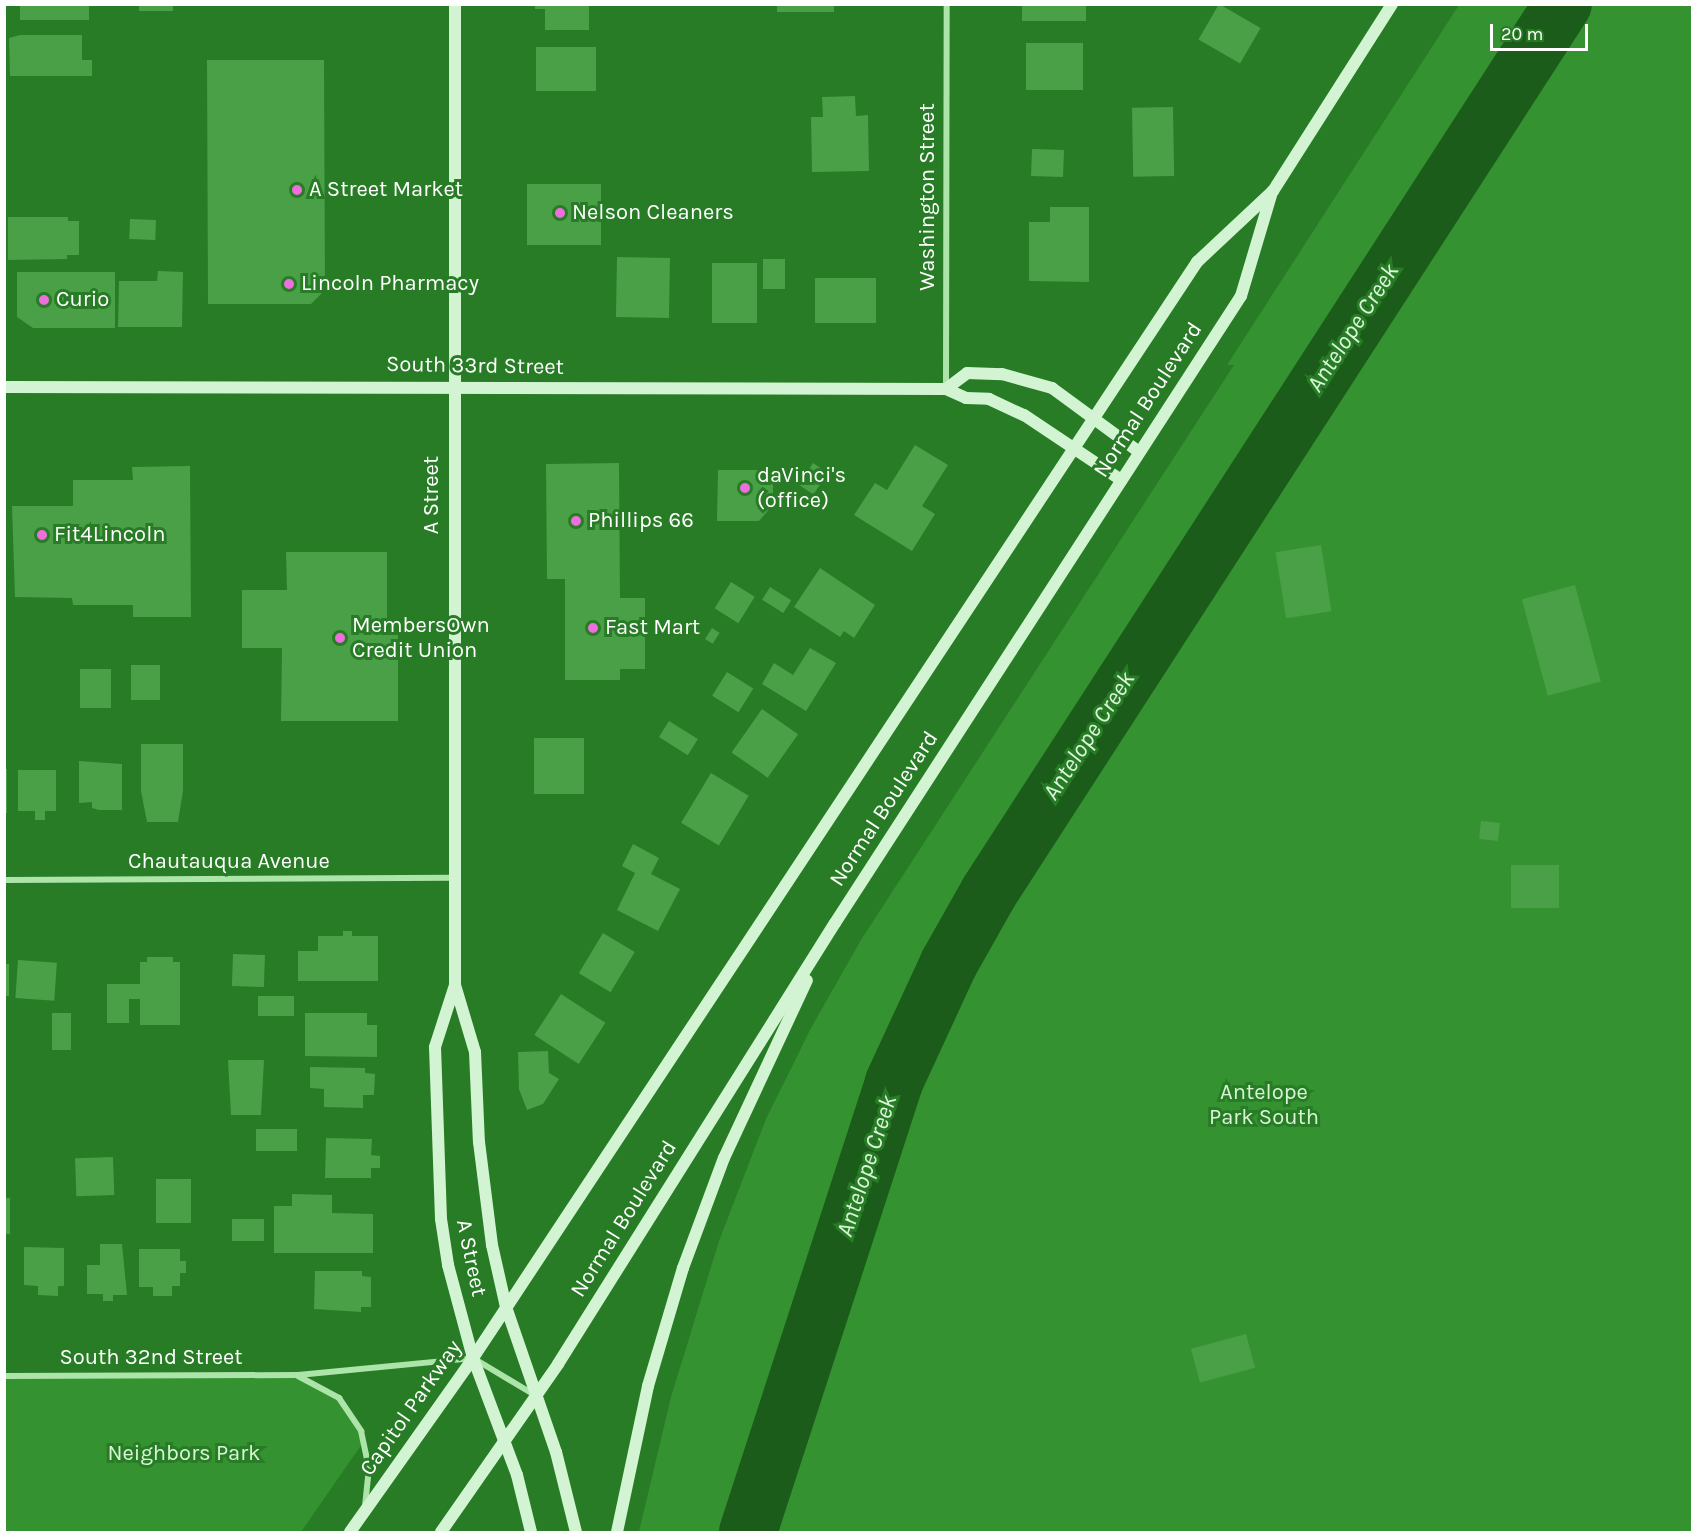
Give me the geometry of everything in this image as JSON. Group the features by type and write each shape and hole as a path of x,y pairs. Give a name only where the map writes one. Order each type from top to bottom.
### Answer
{"main road":[{"name":"A Street","path":"455,4 455,985 475,1052 485,1200 506,1307 533,1394 556,1452 576,1533"},
{"name":"Normal Boulevard","path":"506,1307 1197,262 1273,190 1392,4"},
{"name":"Normal Boulevard","path":"504,1437 533,1394 558,1364 835,923 1240,296 1273,190"},
{"path":"946,389 967,373 1002,374 1052,388 1139,452"},
{"name":"South 33rd Street","path":"4,387 946,389 1006,406 1121,480"},
{"path":"617,1533 664,1328 703,1209 746,1107 835,923"},
{"name":"A Street","path":"455,985 435,1047 436,1169 448,1265 473,1358 504,1437 531,1533"},
{"name":"Capitol Parkway","path":"350,1533 473,1358 506,1307"},
{"path":"441,1533 504,1437"}],"street":[{"name":"Washington Street","path":"946,4 946,389"},
{"name":"Chautauqua Avenue","path":"4,880 454,878"},
{"path":"473,1358 533,1394"},
{"name":"South 32nd Street","path":"4,1376 298,1375 473,1358"},
{"name":"South 32nd Street","path":"298,1375 339,1398 361,1431 369,1468 364,1512"}],"green space":[{"name":"Antelope Park South","path":"1459,5 1692,5 1692,1532 639,1532 671,1397 719,1241 766,1119 811,1028 861,940 1234,365 1227,365"},
{"name":"Neighbors Park","path":"298,1375 339,1398 364,1441 301,1532 5,1532 5,1376"}],"building":[{"path":"20,4 89,4 89,20 20,20"},
{"path":"139,4 173,4 173,11 139,11"},
{"path":"535,4 589,4 589,30 545,30 545,9 535,9"},
{"path":"777,4 834,4 834,12 777,12"},
{"path":"1022,4 1086,4 1086,21 1022,21"},
{"path":"1219,4 1261,28 1240,64 1198,40"},
{"path":"20,35 82,35 82,60 92,60 92,76 10,76 9,38"},
{"path":"1026,43 1083,43 1083,90 1026,90"},
{"path":"536,47 596,47 596,91 536,91"},
{"path":"207,60 324,60 325,290 311,304 208,304"},
{"path":"855,96 856,116 868,115 869,171 812,172 811,117 823,117 822,97"},
{"path":"1173,107 1174,176 1133,177 1132,108"},
{"path":"1032,149 1064,150 1063,177 1031,176"},
{"path":"527,184 601,184 601,245 527,245"},
{"path":"1050,207 1089,207 1089,282 1029,281 1029,222 1050,222"},
{"path":"8,217 68,217 68,221 79,221 79,255 67,255 67,259 8,260"},
{"path":"130,219 156,220 155,240 129,239"},
{"path":"617,257 670,258 669,318 616,317"},
{"path":"763,259 785,259 785,289 763,289"},
{"path":"712,263 757,263 757,323 712,323"},
{"path":"158,271 183,272 182,327 118,327 119,281 157,281"},
{"path":"17,272 115,272 115,328 33,328 17,317"},
{"path":"815,278 876,278 876,323 815,323"},
{"path":"915,445 948,465 922,506 935,514 912,551 854,515 875,483 887,490"},
{"path":"619,463 620,598 645,598 645,669 620,669 620,680 565,680 565,579 547,579 546,464"},
{"path":"813,463 828,473 813,495 798,485"},
{"path":"190,466 191,617 133,617 133,605 73,605 72,598 15,597 12,506 73,506 73,480 133,480 132,467"},
{"name":"daVinci's (office)","path":"718,470 773,470 773,505 759,521 717,521"},
{"path":"1321,545 1331,611 1286,618 1276,552"},
{"name":"MembersOwn Credit Union","path":"286,552 387,552 387,626 398,627 398,721 281,721 282,648 242,648 242,590 287,590"},
{"path":"820,568 875,605 854,638 844,631 840,637 794,607"},
{"path":"731,582 755,597 738,623 715,608"},
{"path":"1575,585 1601,682 1548,696 1522,599"},
{"path":"770,587 791,600 783,613 762,600"},
{"path":"712,628 720,633 713,644 705,639"},
{"path":"810,648 836,663 806,711 762,684 774,663 793,675"},
{"path":"131,665 160,665 160,700 131,700"},
{"path":"80,669 111,669 111,708 80,708"},
{"path":"727,672 753,688 738,712 712,696"},
{"path":"762,709 798,734 768,778 732,752"},
{"path":"669,721 698,739 688,755 659,737"},
{"path":"534,738 584,738 584,794 534,794"},
{"path":"141,744 183,744 183,791 178,822 147,822 141,791"},
{"path":"79,761 122,764 122,810 99,810 92,808 92,802 79,803"},
{"path":"4,769 7,769 7,813 4,813"},
{"path":"18,770 56,770 56,811 45,811 45,820 35,820 35,811 18,811"},
{"path":"711,773 749,796 719,845 681,823"},
{"path":"1481,821 1500,823 1498,841 1479,839"},
{"path":"633,844 659,858 651,874 680,889 658,931 617,910 635,873 622,866"},
{"path":"1511,865 1559,865 1559,908 1511,908"},
{"path":"343,931 352,931 352,936 378,936 378,981 298,981 298,951 318,951 318,936 343,936"},
{"path":"603,933 635,952 611,992 579,973"},
{"path":"233,954 265,955 264,987 232,986"},
{"path":"147,957 173,957 173,962 180,962 180,1025 140,1025 140,999 129,999 129,1023 107,1023 107,984 140,984 140,962 147,962"},
{"path":"18,960 57,963 54,1001 15,998"},
{"path":"4,964 9,964 9,996 4,996"},
{"path":"561,994 605,1023 579,1064 534,1035"},
{"path":"258,996 294,996 294,1016 258,1016"},
{"path":"52,1013 71,1013 71,1050 52,1050"},
{"path":"305,1013 367,1013 367,1025 377,1025 377,1057 305,1056"},
{"path":"548,1051 549,1073 559,1079 543,1104 527,1110 519,1089 518,1052"},
{"path":"228,1060 264,1060 261,1115 231,1115"},
{"path":"310,1067 365,1068 365,1073 375,1074 374,1095 363,1095 363,1108 324,1107 324,1089 310,1088"},
{"path":"256,1129 297,1129 297,1151 256,1151"},
{"path":"326,1138 372,1139 371,1155 380,1156 380,1168 371,1168 371,1178 325,1178"},
{"path":"113,1157 114,1195 76,1196 75,1158"},
{"path":"156,1179 191,1179 191,1223 156,1223"},
{"path":"292,1194 332,1195 332,1213 373,1214 373,1253 274,1253 274,1206 292,1206"},
{"path":"4,1198 10,1198 10,1234 4,1234"},
{"path":"232,1219 264,1219 264,1241 232,1241"},
{"path":"100,1244 122,1244 127,1295 113,1295 113,1301 103,1301 103,1294 87,1294 87,1265 100,1265"},
{"path":"24,1247 64,1248 64,1286 58,1286 58,1296 38,1295 38,1286 24,1285"},
{"path":"139,1249 180,1249 180,1261 186,1261 186,1273 180,1273 180,1286 172,1286 172,1296 153,1296 153,1287 139,1287"},
{"path":"315,1271 362,1271 362,1276 371,1277 371,1307 361,1307 361,1312 314,1309"},
{"path":"1246,1334 1255,1368 1200,1383 1191,1349"}],"waterway":[{"name":"Antelope Creek","path":"748,1532 894,1082 949,963 989,892 1563,4"}],"place":[{"name":"A Street Market","path":"297,190"},
{"name":"Nelson Cleaners","path":"560,213"},
{"name":"Lincoln Pharmacy","path":"289,284"},
{"name":"Curio","path":"44,300"},
{"name":"daVinci's (office)","path":"745,488"},
{"name":"Phillips 66","path":"576,521"},
{"name":"Fit4Lincoln","path":"42,535"},
{"name":"Fast Mart","path":"593,628"},
{"name":"MembersOwn Credit Union","path":"340,638"}]}
